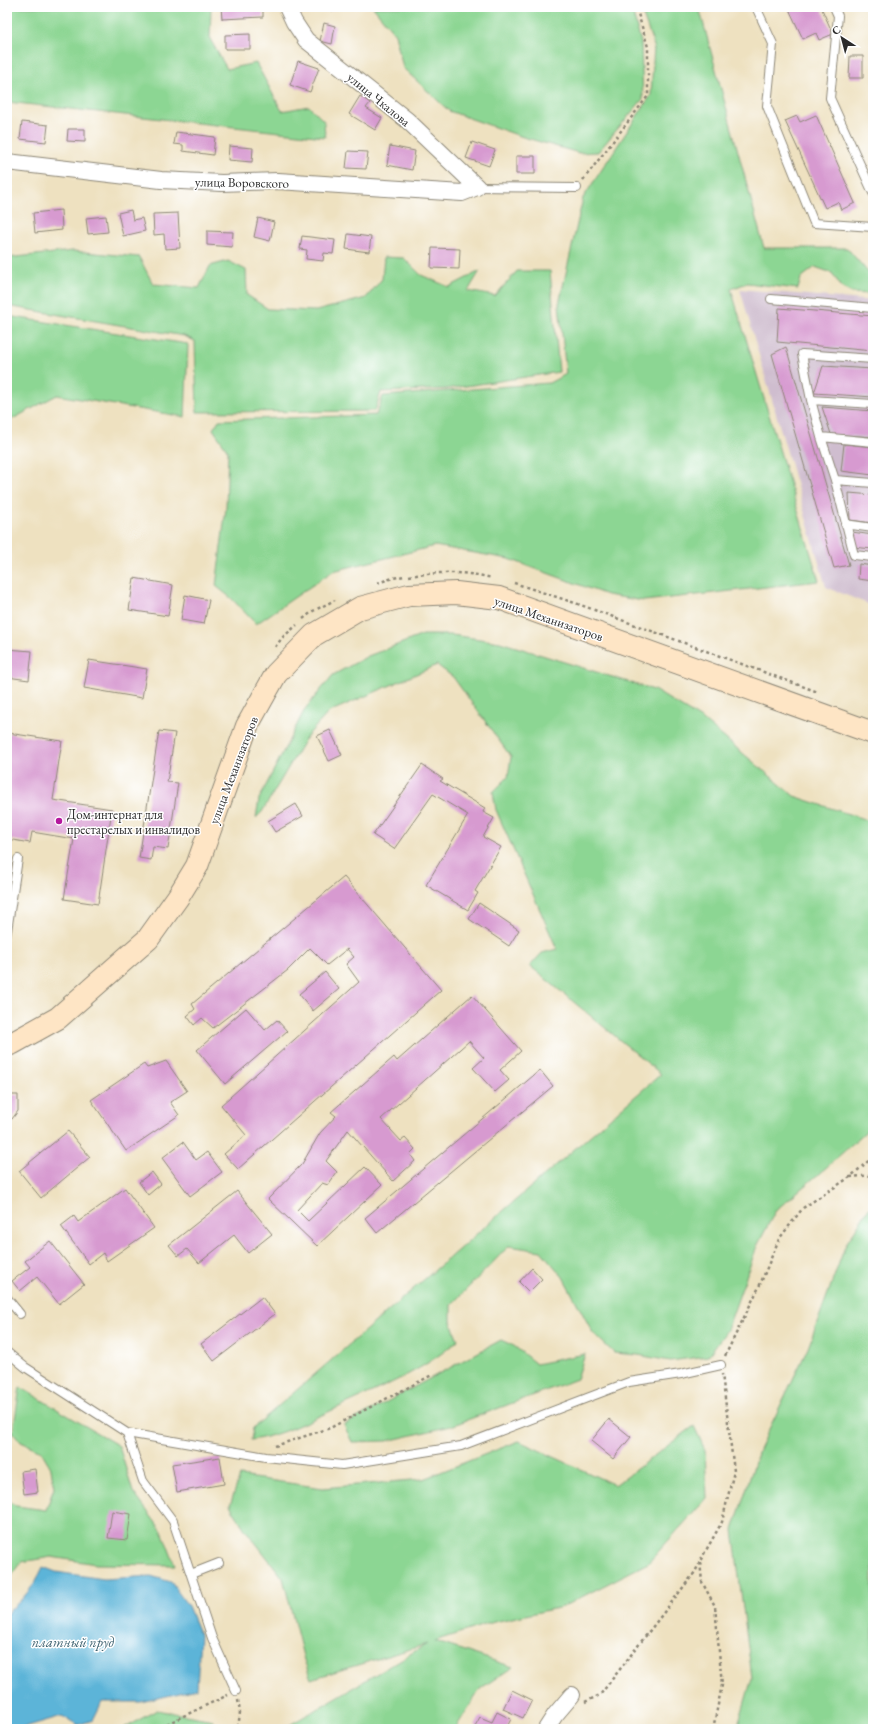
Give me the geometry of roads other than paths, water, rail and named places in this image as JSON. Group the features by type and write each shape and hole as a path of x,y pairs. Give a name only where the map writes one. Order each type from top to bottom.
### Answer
{"main road":[{"name":"улица Механизаторов","path":"7,1045 58,1018 148,939 178,897 197,866 247,726 276,674 314,635 360,608 409,595 456,593 499,598 873,734"}],"street":[{"name":"улица Чкалова","path":"287,7 294,22 306,40 407,120 477,187"},
{"name":"улица Воровского","path":"7,162 161,180 222,183 278,181 462,193 477,187"},
{"path":"546,1729 555,1715 577,1699"}],"lane":[{"path":"756,7 773,44 767,106 814,223 873,227"},
{"path":"834,7 838,16 830,98 873,193"},
{"path":"477,187 577,188"},
{"path":"771,299 873,308"},
{"path":"873,359 802,354 811,400 835,480 854,555 873,557"},
{"path":"811,400 873,404"},
{"path":"821,437 873,442"},
{"path":"835,480 873,483"},
{"path":"845,524 873,528"},
{"path":"7,931 18,859"},
{"path":"7,1298 20,1314"},
{"path":"7,1352 25,1367 127,1434 251,1454 342,1465 461,1446 629,1382 681,1374 721,1365"},
{"path":"127,1434 143,1481 173,1521 212,1638 236,1691"},
{"path":"191,1574 219,1562"}],"water":[{"name":"платный пруд","path":"43,1567 56,1572 104,1579 151,1576 171,1582 188,1606 200,1635 197,1689 141,1702 102,1702 93,1720 78,1725 62,1716 18,1729 7,1729 7,1613 28,1592 36,1581"}],"place":[{"name":"Дом-интернат для престарелых и инвалидов","path":"59,821"}]}
